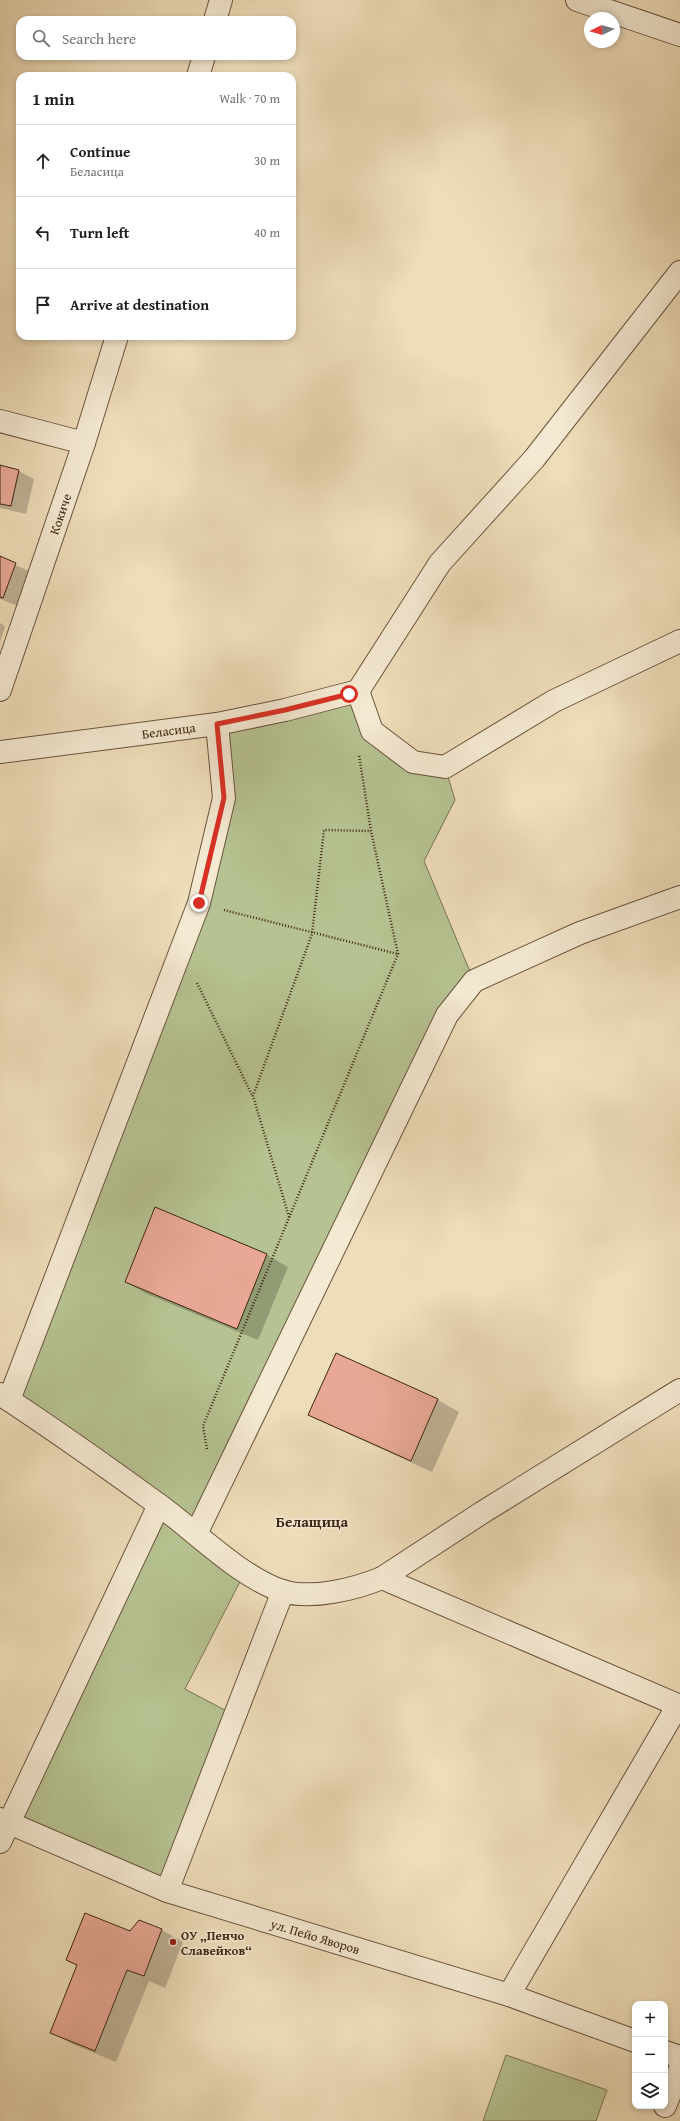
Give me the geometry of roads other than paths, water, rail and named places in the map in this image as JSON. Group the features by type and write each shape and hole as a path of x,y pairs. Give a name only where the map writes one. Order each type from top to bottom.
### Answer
{"street":[{"path":"216,16 221,0"},
{"path":"577,0 680,35"},
{"path":"199,72 203,60"},
{"path":"680,272 534,459 440,563 358,691 372,731 413,762 445,767 554,701 680,641"},
{"name":"Кокиче","path":"0,690 84,443 116,340"},
{"path":"0,421 84,443"},
{"name":"Беласица","path":"0,752 217,724 285,710 358,691"},
{"path":"217,724 224,798 199,903 5,1397 159,1505 245,1572 283,1591 322,1595 366,1584 382,1578 483,1512 680,1390"},
{"path":"196,1534 447,1015 474,981 580,933 680,897"},
{"path":"3,1828 159,1505"},
{"path":"382,1578 679,1706 509,1995"},
{"path":"167,1891 283,1591"},
{"name":"ул. Пейо Яворов","path":"3,1828 167,1891 509,1995 632,2040"},
{"path":"668,2053 680,2057"},
{"path":"668,2099 680,2069"},
{"path":"659,2121 664,2109"}],"place":[{"name":"ОУ „Пенчо Славейков“","path":"173,1942"}],"district":[{"name":"Белащица","path":"312,1522"}]}
